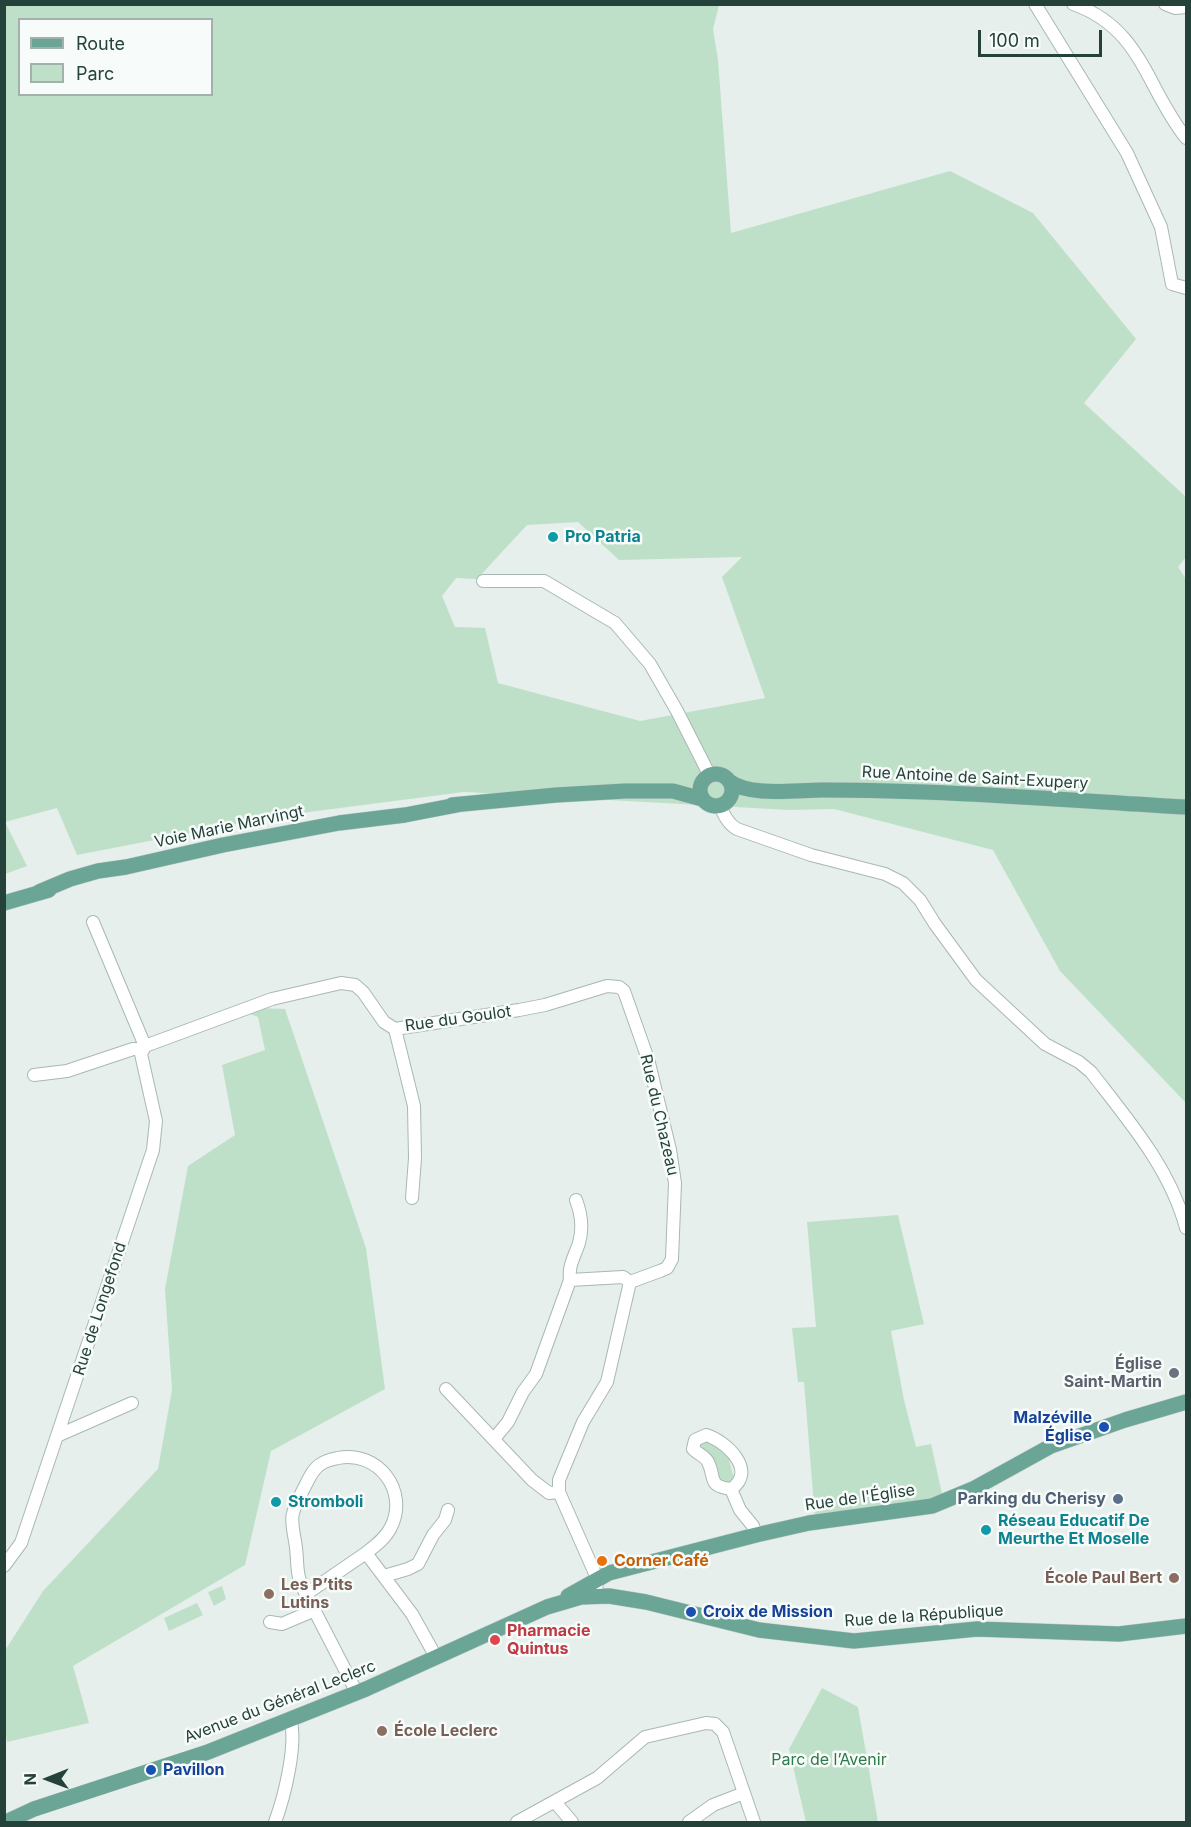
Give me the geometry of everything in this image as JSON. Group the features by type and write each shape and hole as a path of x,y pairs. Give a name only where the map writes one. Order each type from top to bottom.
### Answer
{"main road":[{"path":"718,775 729,781 732,789 725,802 710,805 704,786 718,775"},
{"name":"Rue Antoine de Saint-Exupery","path":"729,781 736,786 761,790 868,790 1186,807"},
{"name":"Voie Marie Marvingt","path":"4,903 98,871 339,823 381,812 578,793 673,791 704,786"},
{"name":"Rue Antoine de Saint-Exupery","path":"725,802 761,790"},
{"name":"Rue de l'Église","path":"597,1578 609,1573 808,1523 932,1506 973,1489 1051,1446 1186,1402"},
{"name":"Avenue du Général Leclerc","path":"6,1822 34,1809 208,1752 357,1693 562,1601 597,1578"},
{"name":"Avenue du Général Leclerc","path":"562,1601 596,1596"},
{"name":"Rue de la République","path":"596,1596 660,1604 759,1630 854,1641 977,1629 1119,1634 1186,1626"}],"street":[{"path":"1035,4 1127,153 1161,227 1172,284 1186,288"},
{"path":"1073,4 1112,25 1129,42 1186,138"},
{"path":"1165,4 1175,8 1186,7"},
{"path":"483,581 544,581 615,623 650,664 677,711 704,786"},
{"path":"725,802 726,819 737,829 801,852 885,874 903,883 920,900 976,980 1045,1044 1079,1062 1091,1072 1154,1154 1182,1211 1186,1228"},
{"name":"Rue de Longefond","path":"4,1566 21,1542 59,1435 153,1150 156,1121 141,1054 143,1048 93,922"},
{"name":"Rue du Goulot","path":"34,1075 66,1071 133,1048 143,1048 272,999 341,984 355,985 363,992 384,1022 395,1029 519,1010 545,1005 607,986 619,987"},
{"name":"Rue du Chazeau","path":"619,987 624,991 648,1059 670,1150 675,1183 672,1259 667,1268 630,1282"},
{"path":"395,1029 414,1106 415,1158 412,1198"},
{"path":"494,1439 508,1422 523,1392 536,1374 570,1280 569,1271 580,1242 581,1213 576,1200"},
{"path":"570,1280 623,1277 630,1282 607,1382 583,1422 559,1480 559,1492 597,1578 596,1596"},
{"path":"446,1389 532,1480 549,1493 559,1492"},
{"path":"59,1435 132,1403"},
{"path":"699,1437 712,1437 731,1449 736,1456 741,1474 739,1481 731,1489 716,1486 712,1481 707,1460 693,1449 693,1444 699,1437"},
{"path":"306,1594 366,1553 391,1528 397,1500 393,1486 381,1469 368,1460 346,1456 320,1464 312,1474 291,1514 296,1547 296,1572 306,1594 357,1693"},
{"path":"731,1489 740,1510 753,1526 756,1535"},
{"path":"384,1576 418,1564 433,1535 445,1520 448,1510"},
{"path":"366,1553 412,1614 436,1657"},
{"path":"270,1622 282,1624 315,1611"},
{"path":"275,1822 282,1802 292,1748 293,1730 290,1719"},
{"path":"517,1822 597,1778 645,1737 706,1723 716,1724 723,1732 754,1822"},
{"path":"689,1822 712,1805 744,1793"},
{"path":"555,1802 572,1822"}],"green space":[{"path":"4,5 719,5 713,29 718,60 731,233 950,171 1033,213 1136,339 1084,403 1186,497 1186,557 1178,567 1186,579 1186,1103 1060,971 993,850 834,809 789,810 464,792 278,816 77,855 57,808 5,822 27,866 5,874","holes":["578,522 619,560 742,557 722,577 765,698 640,721 498,683 485,628 455,627 442,596 456,578 477,579 527,525"]},
{"path":"232,1007 285,1009 366,1248 385,1389 271,1451 245,1565 73,1666 89,1723 7,1742 4,1722 4,1652 43,1591 158,1469 172,1390 165,1289 188,1166 235,1135 222,1065 265,1050 258,1017"},
{"path":"898,1215 924,1324 891,1331 904,1400 916,1447 931,1444 943,1498 815,1518 804,1382 798,1382 792,1328 816,1327 807,1222"},
{"path":"713,1440 728,1456 733,1475 737,1477 730,1484 720,1484 700,1451 699,1442"},
{"path":"222,1586 226,1599 214,1606 208,1592"},
{"path":"197,1603 203,1615 169,1631 164,1618"},
{"name":"Parc de l’Avenir","path":"822,1688 858,1707 878,1822 806,1822 789,1749"}],"place":[{"name":"Pro Patria","path":"553,537"},
{"name":"Église Saint-Martin","path":"1174,1373"},
{"name":"Malzéville Église","path":"1104,1427"},
{"name":"Parking du Cherisy","path":"1118,1499"},
{"name":"Stromboli","path":"276,1502"},
{"name":"Réseau Educatif De Meurthe Et Moselle","path":"986,1530"},
{"name":"Corner Café","path":"602,1561"},
{"name":"École Paul Bert","path":"1174,1578"},
{"name":"Les P’tits Lutins","path":"269,1594"},
{"name":"Croix de Mission","path":"691,1612"},
{"name":"Pharmacie Quintus","path":"495,1640"},
{"name":"École Leclerc","path":"382,1731"},
{"name":"Pavillon","path":"151,1770"}]}
